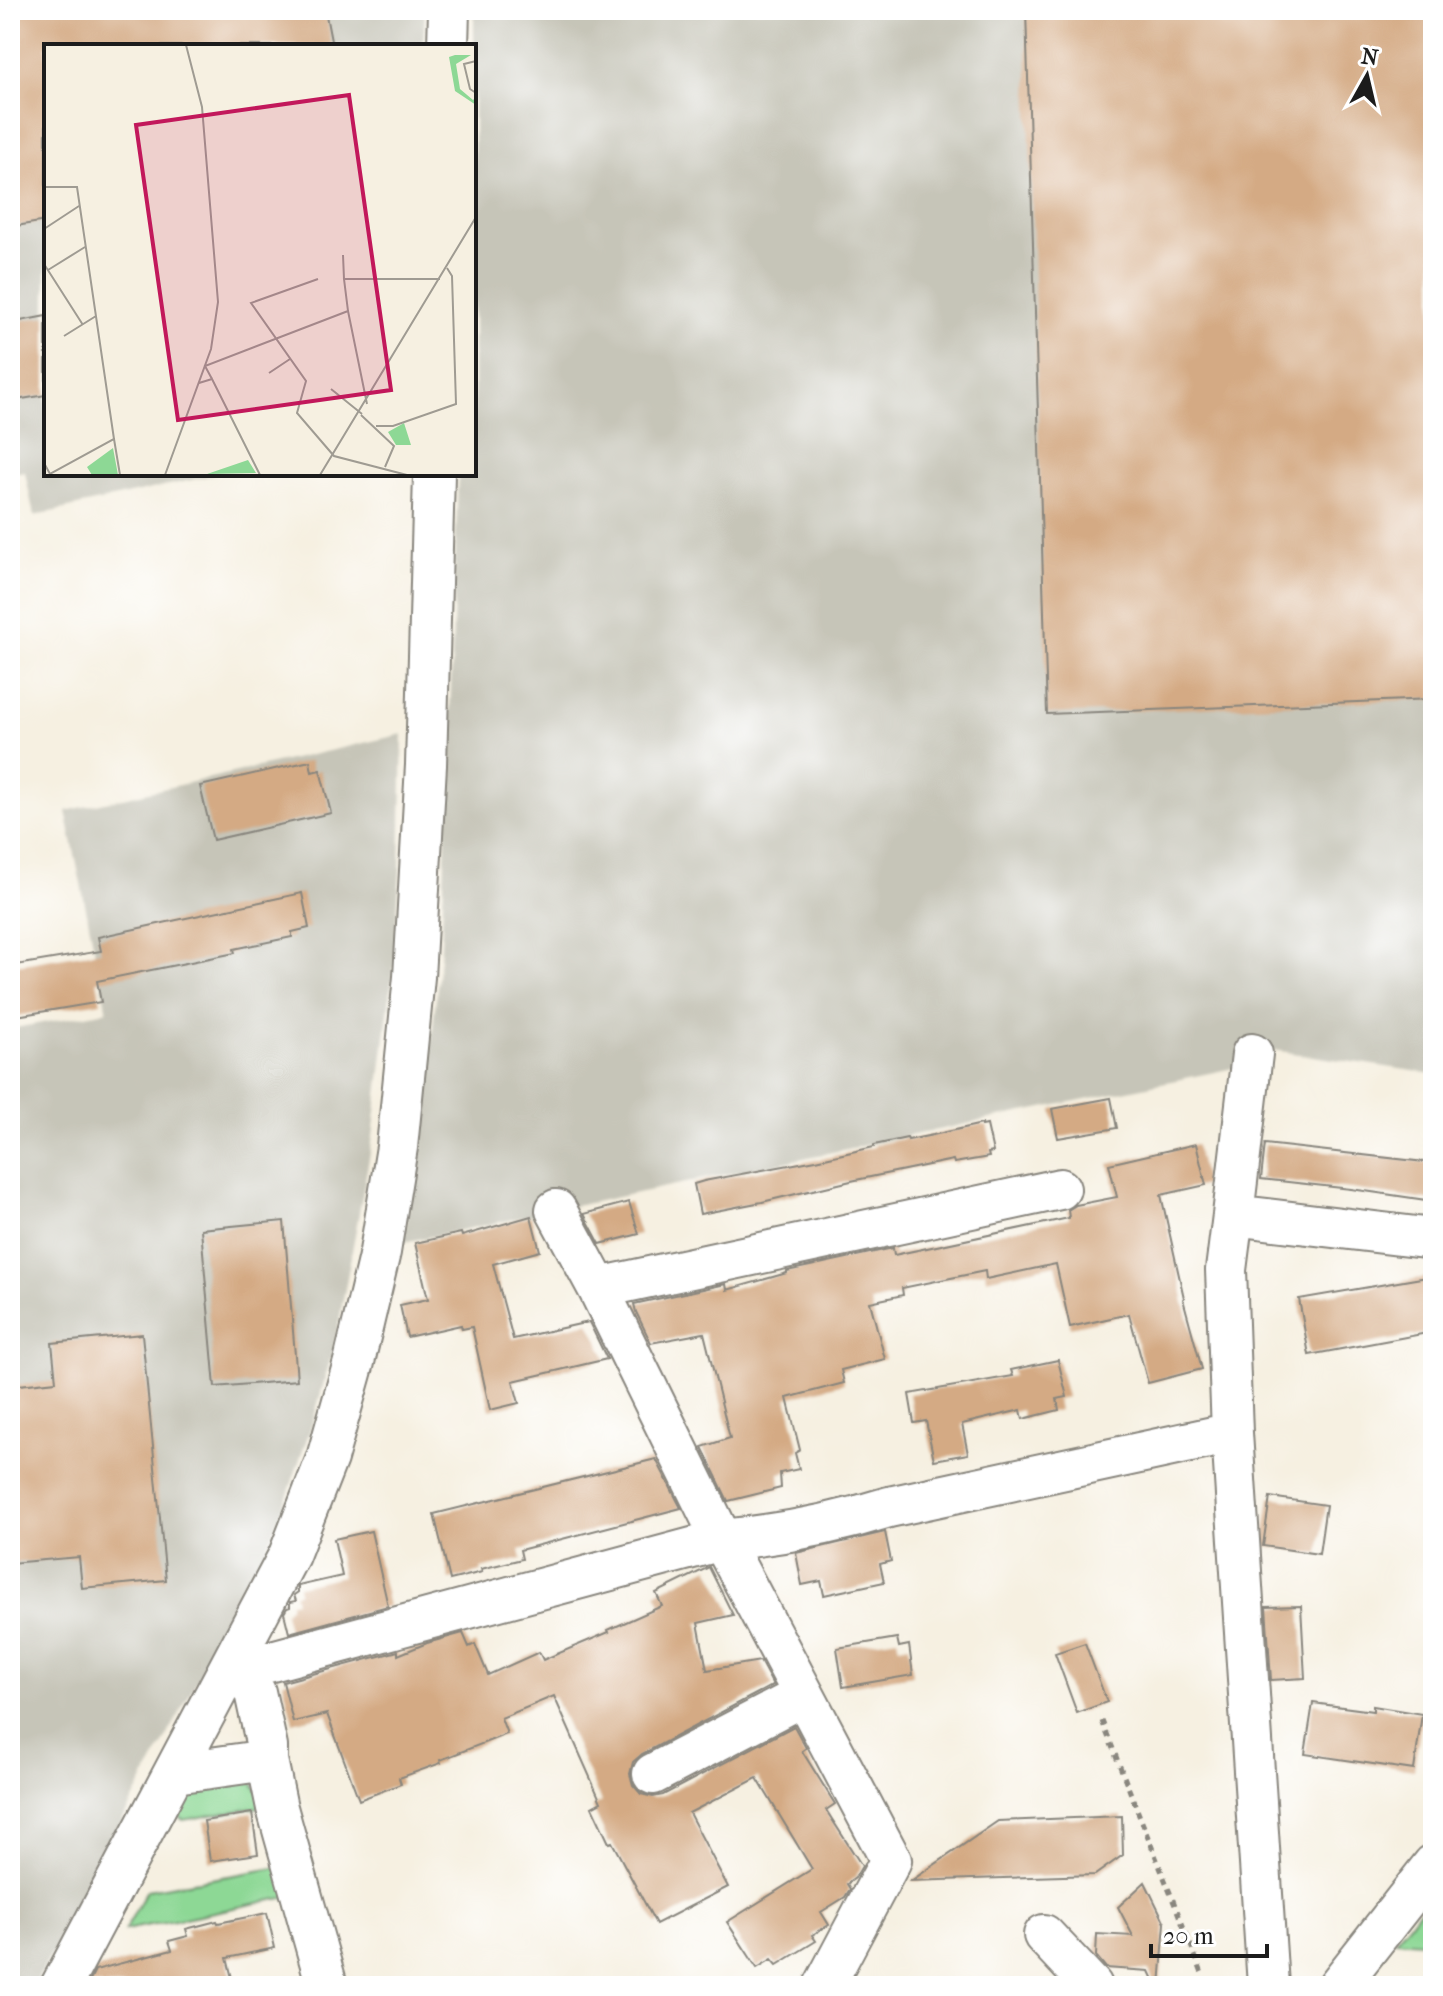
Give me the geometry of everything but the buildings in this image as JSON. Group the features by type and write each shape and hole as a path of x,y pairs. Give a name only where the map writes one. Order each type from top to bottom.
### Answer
{"street":[{"path":"448,44 449,10"},
{"path":"61,1986 289,1555 327,1458 354,1362 380,1252 397,1147 414,977 426,765 434,476"},
{"path":"1252,1054 1226,1270 1232,1433 1268,1986"},
{"path":"598,1288 1060,1189"},
{"path":"556,1210 598,1288 722,1540 891,1860 824,1986"},
{"path":"1233,1215 1433,1239"},
{"path":"233,1663 268,1662 722,1540 856,1518 889,1507 1232,1433"},
{"path":"233,1663 255,1692 277,1808 327,1986"},
{"path":"653,1774 804,1695"},
{"path":"175,1773 267,1760"},
{"path":"1338,1986 1433,1865"},
{"path":"1044,1935 1092,1986"}],"path":[{"path":"1102,1721 1207,1986"}],"shaded area":[{"path":"10,10 425,10 423,44 44,44 44,476 208,476 34,516 25,472 10,472"},
{"path":"474,10 1433,10 1433,1074 1240,1045 1238,1067 404,1242 425,1107 441,947 458,476 476,476"},
{"path":"403,734 394,962 373,1137 335,1343 313,1421 287,1497 260,1562 34,1986 10,1986 10,1029 107,1011 66,811"}],"green space":[{"path":"249,1778 266,1806 183,1820 174,1813 188,1789"},
{"path":"281,1867 288,1897 125,1930 147,1890"},
{"path":"1433,1895 1433,1943 1395,1940"}]}
